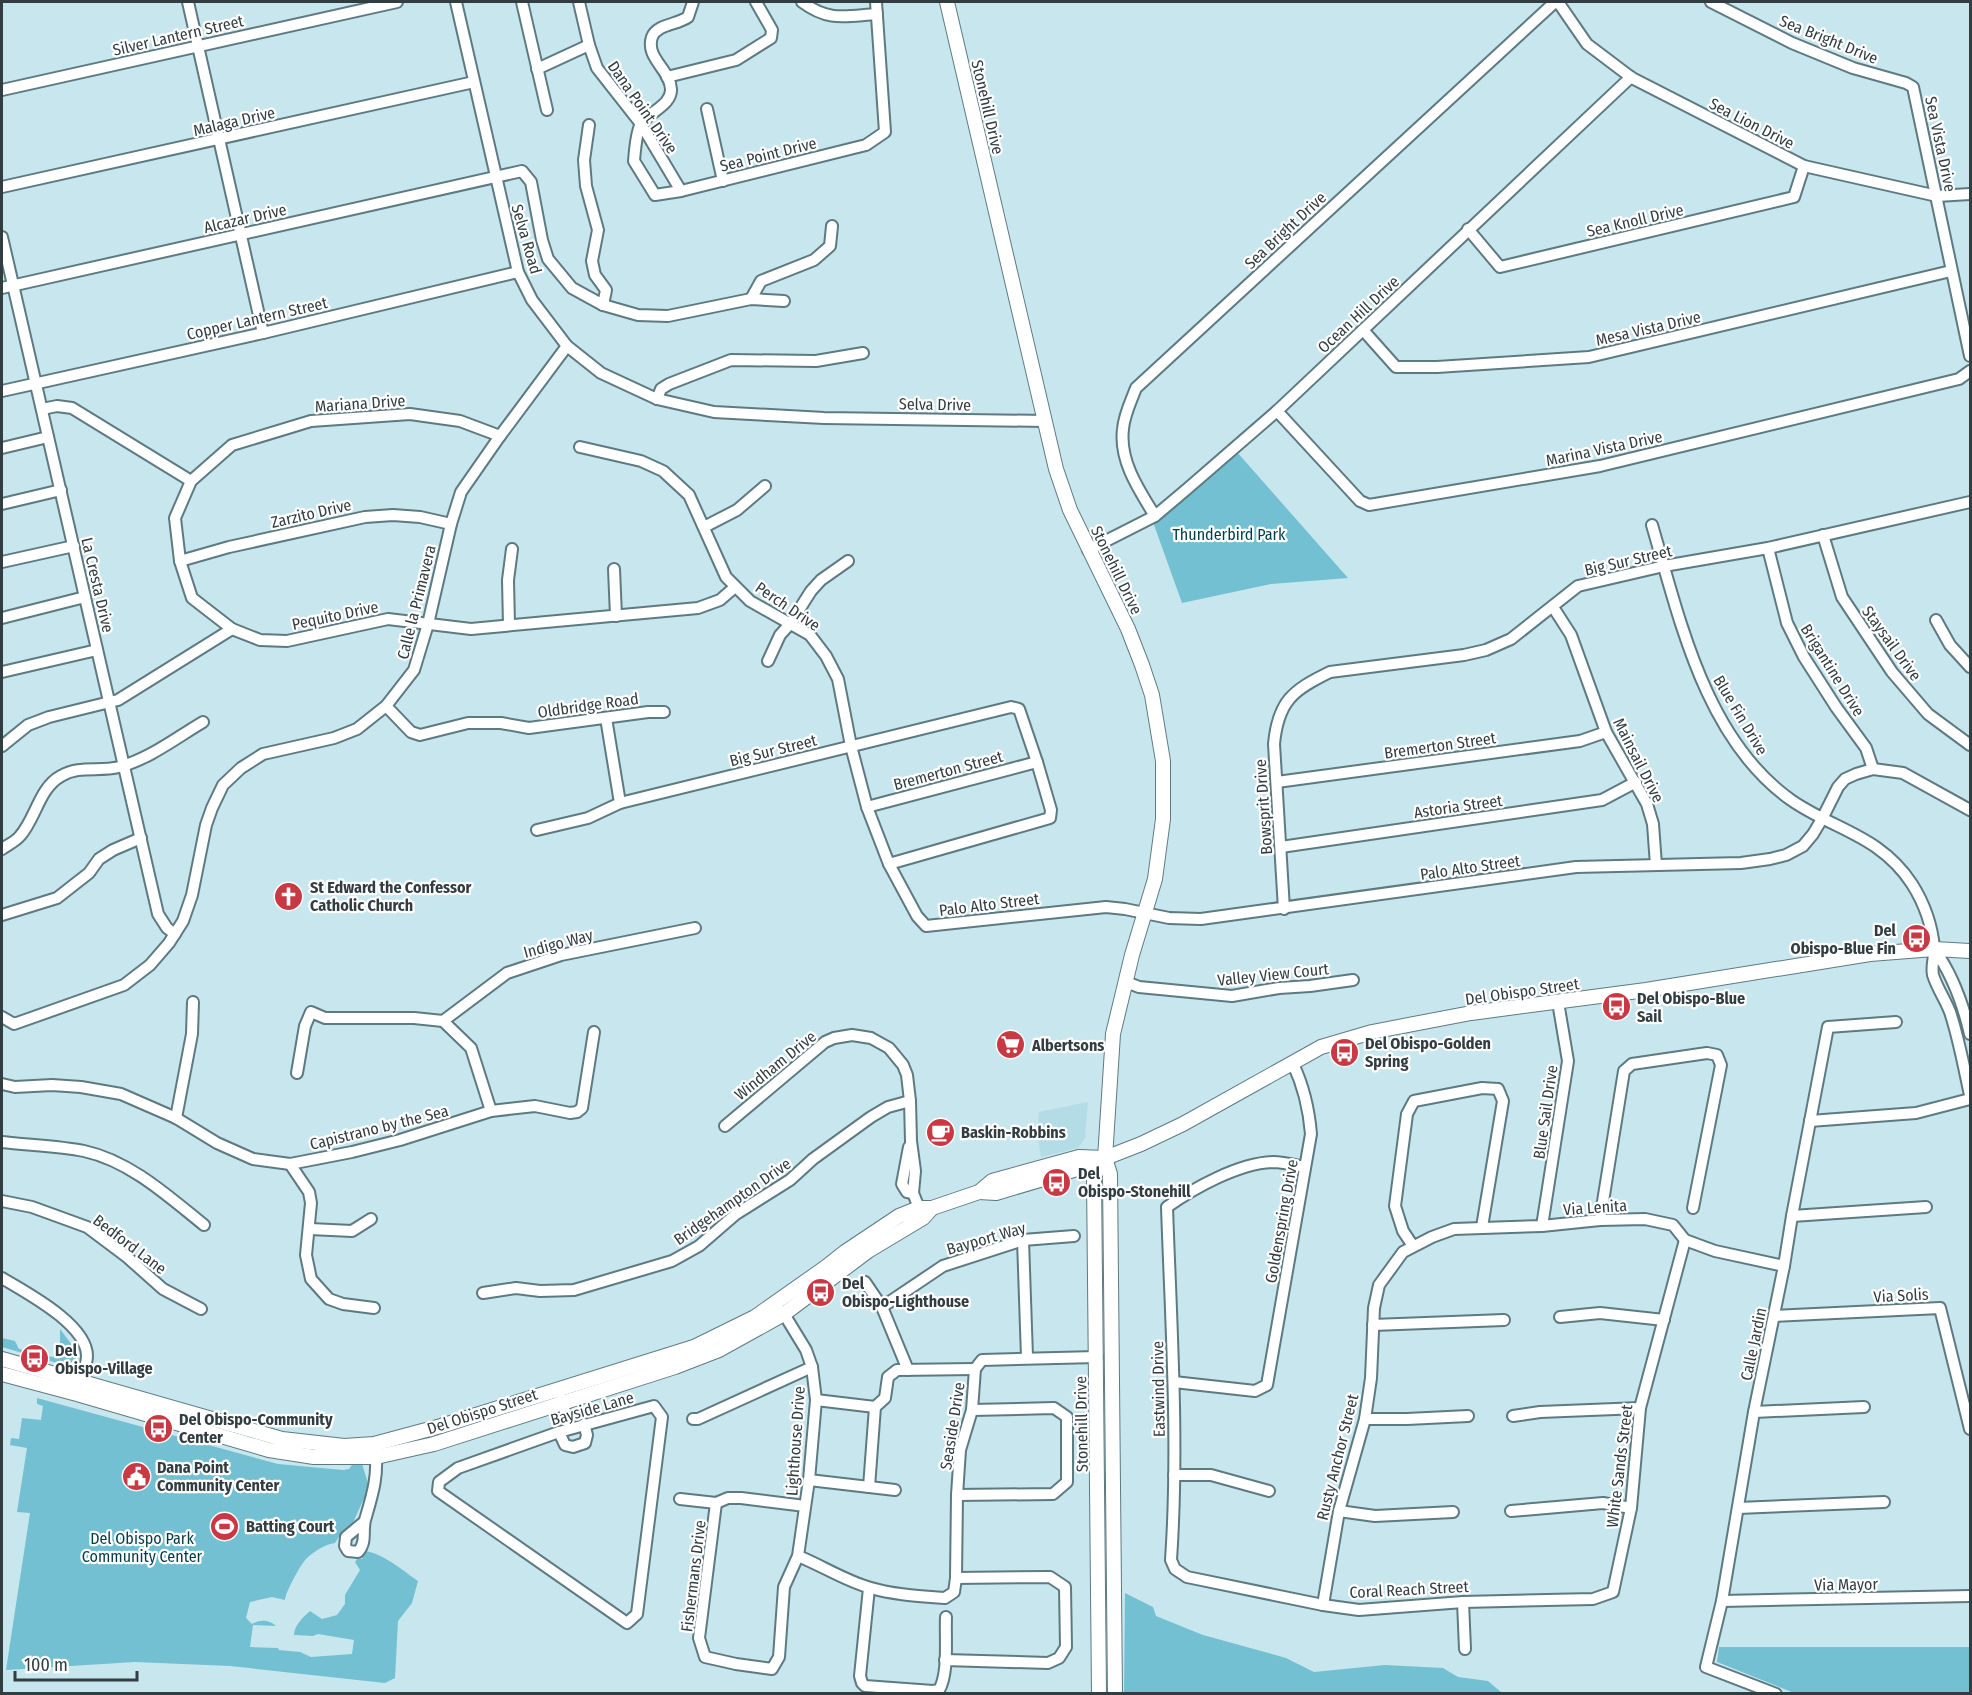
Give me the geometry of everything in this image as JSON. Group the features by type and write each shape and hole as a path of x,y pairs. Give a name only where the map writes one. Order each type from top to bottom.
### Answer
{"main road":[{"name":"Stonehill Drive","path":"946,2 1056,469 1066,502 1128,629 1142,664 1152,695 1163,761 1162,840 1155,879 1113,1034 1105,1158 1110,1174 1115,1694"},
{"name":"Del Obispo Street","path":"2,1359 269,1450 314,1458 434,1444 694,1347 755,1317 881,1226 979,1192 996,1193 1077,1169 1105,1158 1183,1124 1322,1047 1372,1032 1471,1013 1646,990 1870,954 1934,949 1971,951"},
{"name":"Stonehill Drive","path":"1099,1694 1094,1176 1105,1158"},
{"name":"Del Obispo Street","path":"561,1395 698,1359 736,1342 784,1314 924,1211"},
{"path":"1097,1357 1113,1375"},
{"name":"Del Obispo Street","path":"2,1374 79,1387"}],"street":[{"path":"188,2 263,333"},
{"name":"Silver Lantern Street","path":"2,90 397,2"},
{"name":"Selva Road","path":"456,2 518,272 532,300 567,346 602,373 657,399 714,412 824,418"},
{"path":"522,2 547,110"},
{"name":"Dana Point Drive","path":"579,2 597,68 641,124 681,191"},
{"path":"641,124 667,100 671,91 667,77 651,52 653,37 659,29 688,17 693,2"},
{"path":"667,77 736,60 771,38 772,30 756,2"},
{"path":"802,2 812,10 828,16 877,14 876,2"},
{"name":"Sea Lion Drive","path":"1556,2 1587,44 1631,77 1804,166 1937,196 1971,195"},
{"name":"Sea Bright Drive","path":"1155,516 1132,479 1124,452 1123,428 1136,388 1556,2"},
{"name":"Sea Bright Drive","path":"1711,2 1792,43 1853,68 1906,84"},
{"name":"Sea Point Drive","path":"641,124 634,163 655,195 681,191 866,145 885,132 877,14"},
{"path":"537,69 589,45"},
{"name":"Ocean Hill Drive","path":"1088,550 1155,516 1276,411 1631,77"},
{"name":"Malaga Drive","path":"2,187 474,82"},
{"name":"Sea Vista Drive","path":"1906,84 1913,87 1916,93 1951,270 1971,356"},
{"path":"708,109 723,181"},
{"path":"589,125 584,160 586,186 598,230 592,261 596,274 606,290 603,305 638,315 668,316 751,299 784,301"},
{"name":"Sea Knoll Drive","path":"1468,229 1500,267 1794,197 1804,166"},
{"name":"Alcazar Drive","path":"7,286 522,171 531,182 548,260 572,288 603,305"},
{"path":"751,299 761,281 814,260 830,246 832,226"},
{"name":"La Cresta Drive","path":"2,237 7,286 36,383 158,914 167,928 175,934"},
{"name":"Mesa Vista Drive","path":"1363,330 1396,367 1437,367 1589,357 1951,270"},
{"name":"Copper Lantern Street","path":"2,391 263,333 518,272"},
{"name":"Calle la Primavera","path":"2,1017 14,1024 124,985 150,965 175,934 192,895 206,825 223,785 241,768 263,754 334,738 357,729 386,706 414,670 461,492 567,346"},
{"path":"657,399 661,389 669,384 731,360 816,361 863,353"},
{"name":"Marina Vista Drive","path":"1276,411 1360,501 1369,504 1600,466 1959,379 1971,371"},
{"path":"42,409 57,406 72,408 191,481"},
{"name":"Mariana Drive","path":"191,481 232,445 311,421 410,414 460,421 500,436"},
{"name":"Selva Drive","path":"824,418 1045,421"},
{"path":"2,448 48,436"},
{"name":"Perch Drive","path":"580,447 641,461 663,471 689,495 726,576 735,587 750,601 810,635 826,656 838,679 851,746 867,807 889,864 917,916 926,926"},
{"name":"Pequito Drive","path":"191,481 175,518 180,561 192,598 232,629 260,640 287,641 388,619 471,629 698,608 720,600 735,587"},
{"path":"704,527 737,510 765,486"},
{"path":"2,504 61,490"},
{"name":"Big Sur Street","path":"1284,705 1297,689 1330,672 1464,656 1486,650 1511,639 1578,586 1664,566 1768,548 1971,502"},
{"name":"Zarzito Drive","path":"180,561 229,547 365,517 393,515 420,517 451,524"},
{"name":"Blue Fin Drive","path":"1652,525 1692,657 1710,697 1729,731 1751,763 1769,783 1792,801 1822,819 1866,839 1885,853 1900,869 1917,894 1925,909 1934,949 1932,970 1936,986 1949,1011 1971,1097"},
{"name":"Staysail Drive","path":"1823,535 1842,597 1893,672 1928,714 1971,745"},
{"path":"2,562 74,546"},
{"name":"Brigantine Drive","path":"1768,548 1787,623 1804,657 1836,707 1866,747 1873,769"},
{"path":"509,625 508,580 512,549"},
{"path":"768,661 780,635 790,624 811,591 821,580 848,561"},
{"path":"614,569 616,616"},
{"path":"2,618 85,597"},
{"name":"Mainsail Drive","path":"1553,607 1571,635 1606,732 1647,804 1653,824 1656,864"},
{"path":"1936,620 1950,645 1971,667"},
{"path":"2,746 28,724 118,700 232,629"},
{"path":"2,672 98,650"},
{"name":"Bowsprit Drive","path":"1284,705 1276,723 1274,744 1284,909"},
{"name":"Oldbridge Road","path":"386,706 411,732 420,735 468,723 501,723 529,728 648,712 664,712"},
{"name":"Big Sur Street","path":"537,830 588,818 620,803 1011,707 1019,709 1037,762"},
{"path":"606,718 620,803"},
{"path":"2,849 19,837 35,813 46,789 60,776 80,769 115,768 138,762 203,722"},
{"name":"Bremerton Street","path":"1277,782 1580,741 1606,732"},
{"path":"889,864 1046,821 1050,818 1051,810 1037,762"},
{"name":"Bremerton Street","path":"867,807 1037,762"},
{"name":"Palo Alto Street","path":"926,926 1106,907 1169,918 1201,919 1576,867 1741,863 1778,857 1803,846 1813,834 1838,787 1845,779 1873,769 1903,773 1971,810"},
{"name":"Astoria Street","path":"1281,847 1602,800 1636,782"},
{"path":"2,915 57,898 82,879 99,859 112,850 141,838"},
{"name":"Indigo Way","path":"443,1021 507,973 561,955 695,928"},
{"name":"Blue Fin Drive","path":"1934,949 1947,966 1963,1004 1971,1034"},
{"name":"Valley View Court","path":"1126,982 1139,987 1232,996 1353,980"},
{"path":"176,1118 192,1034 193,1002"},
{"name":"Blue Sail Drive","path":"1542,1226 1568,1061 1558,1002"},
{"path":"297,1073 305,1026 311,1012 325,1017 414,1018 443,1021 471,1048 491,1111"},
{"name":"Calle Jardin","path":"1776,1694 1706,1667 1722,1601 1754,1412 1784,1266 1828,1027 1896,1022"},
{"name":"Capistrano by the Sea","path":"2,1084 15,1087 52,1085 81,1087 122,1094 176,1118 217,1143 253,1159 290,1164 400,1140 491,1111 535,1106 570,1113 577,1112 582,1108 594,1032"},
{"name":"Windham Drive","path":"725,1126 825,1042 843,1036 862,1036 880,1041 897,1056 907,1076 911,1141 902,1184 907,1192 913,1193 924,1211"},
{"path":"1600,1220 1624,1071 1632,1064 1707,1053 1717,1055 1721,1065 1693,1208"},
{"name":"Goldenspring Drive","path":"1173,1382 1255,1391 1267,1385 1311,1134 1310,1113 1293,1064"},
{"path":"1413,1246 1403,1230 1395,1206 1407,1114 1414,1101 1482,1088 1498,1089 1503,1101 1482,1227"},
{"path":"1810,1121 1916,1113 1971,1097"},
{"name":"Bridgehampton Drive","path":"483,1293 516,1288 540,1291 574,1290 672,1261 699,1246 736,1214 790,1180 871,1117 888,1107 910,1101"},
{"path":"2,1142 84,1151 120,1165 158,1187 204,1225"},
{"name":"Eastwind Drive","path":"1175,1569 1171,1560 1174,1475 1173,1382 1167,1207 1191,1190 1250,1165 1274,1162 1305,1167"},
{"path":"290,1164 309,1192 310,1229 306,1256 311,1279 329,1299 343,1304 374,1308"},
{"name":"Bedford Lane","path":"2,1201 32,1207 87,1227 128,1257 163,1289 201,1309"},
{"path":"1792,1216 1926,1207"},
{"path":"310,1229 352,1231 371,1218"},
{"name":"Via Lenita","path":"1403,1252 1454,1229 1645,1219 1673,1225 1685,1240 1715,1251 1784,1266"},
{"name":"Bayport Way","path":"882,1307 943,1266 1023,1240 1074,1236"},
{"path":"1023,1240 1027,1357"},
{"name":"White Sands Street","path":"1613,1592 1631,1508 1640,1408 1685,1240"},
{"name":"Rusty Anchor Street","path":"1323,1605 1339,1511 1365,1419 1371,1378 1374,1308 1379,1285 1403,1252"},
{"path":"2,1278 56,1311 85,1344 87,1356 79,1387"},
{"path":"865,1282 882,1307 908,1370"},
{"name":"Lighthouse Drive","path":"736,1664 772,1669 779,1657 784,1587 798,1556 809,1480 816,1400 812,1367 806,1350 784,1314 773,1305"},
{"name":"Via Solis","path":"1774,1316 1940,1308 1971,1429"},
{"path":"1560,1317 1600,1313 1664,1320"},
{"path":"1373,1325 1504,1320"},
{"name":"Seaside Drive","path":"956,1578 960,1450 972,1410 975,1369 982,1360 1027,1357 1097,1357"},
{"path":"693,1419 698,1419 812,1367"},
{"path":"869,1487 875,1407 885,1398 888,1377 897,1370 975,1369"},
{"path":"561,1395 570,1428"},
{"path":"816,1400 875,1407"},
{"name":"Bayside Lane","path":"654,1406 662,1417 637,1614 627,1623 438,1491 439,1482 458,1468 570,1428 654,1406"},
{"path":"1754,1412 1864,1407"},
{"path":"957,1495 1053,1494 1067,1482 1067,1417 1054,1408 972,1410"},
{"path":"1513,1416 1540,1412 1640,1408"},
{"path":"1365,1419 1468,1416"},
{"path":"559,1432 566,1445 573,1447 585,1443 588,1435 584,1424"},
{"path":"364,1522 374,1491 375,1450"},
{"path":"1174,1475 1211,1475 1269,1491"},
{"path":"809,1480 895,1490"},
{"path":"680,1499 716,1503 728,1498 741,1498 805,1506"},
{"path":"1738,1508 1884,1502"},
{"name":"Fishermans Drive","path":"716,1503 699,1638 705,1657 736,1664"},
{"path":"1511,1511 1603,1503 1631,1508"},
{"path":"1339,1511 1375,1516 1453,1512"},
{"path":"798,1556 840,1577 869,1588 897,1594 945,1599 954,1592 956,1578 1050,1577 1065,1587 1066,1647 1059,1658 1048,1663 945,1660"},
{"name":"Coral Reach Street","path":"1175,1569 1187,1577 1323,1605 1359,1610 1463,1602 1593,1599 1613,1592"},
{"path":"869,1588 860,1676 862,1683 869,1687 933,1691 940,1689 945,1660 946,1617"},
{"name":"Via Mayor","path":"1722,1601 1971,1596"},
{"path":"1463,1602 1465,1649"}],"shaded area":[{"path":"1088,1102 1085,1138 1078,1148 1041,1157 1037,1133 1039,1112"}],"green space":[{"name":"Thunderbird Park","path":"1236,451 1348,578 1271,584 1182,603 1153,522"},
{"path":"60,1329 75,1349 76,1358 64,1365 2,1347 2,1338 15,1341 19,1349 53,1357 60,1345"},
{"name":"Del Obispo Park Community Center","path":"37,1398 278,1464 343,1470 349,1469 354,1462 362,1464 368,1483 365,1496 352,1525 340,1535 335,1543 319,1549 306,1559 285,1600 272,1597 250,1602 246,1618 252,1624 264,1621 276,1626 253,1625 250,1647 278,1648 300,1652 311,1657 352,1654 354,1640 318,1634 294,1635 294,1632 299,1622 310,1611 322,1619 337,1615 345,1604 345,1595 360,1570 355,1562 357,1559 363,1559 359,1555 361,1551 368,1551 391,1562 418,1581 412,1603 398,1621 395,1678 385,1683 230,1666 135,1662 6,1670 30,1513 17,1512 27,1448 10,1445 11,1438 19,1439 22,1418 41,1420 43,1406 37,1404"},
{"path":"1125,1593 1153,1607 1156,1616 1203,1635 1286,1658 1314,1672 1385,1665 1443,1668 1458,1677 1488,1681 1502,1693 1124,1693"},
{"path":"1719,1647 1970,1647 1970,1693 1794,1693 1717,1662"}],"place":[{"name":"St Edward the Confessor Catholic Church","path":"289,896"},
{"name":"Del Obispo-Blue Fin","path":"1917,939"},
{"name":"Del Obispo-Blue Sail","path":"1616,1007"},
{"name":"Albertsons","path":"1011,1045"},
{"name":"Del Obispo-Golden Spring","path":"1344,1052"},
{"name":"Baskin-Robbins","path":"940,1132"},
{"name":"Del Obispo-Stonehill","path":"1057,1182"},
{"name":"Del Obispo-Lighthouse","path":"821,1292"},
{"name":"Del Obispo-Village","path":"34,1359"},
{"name":"Del Obispo-Community Center","path":"158,1428"},
{"name":"Dana Point Community Center","path":"136,1476"},
{"name":"Batting Court","path":"225,1526"}]}
